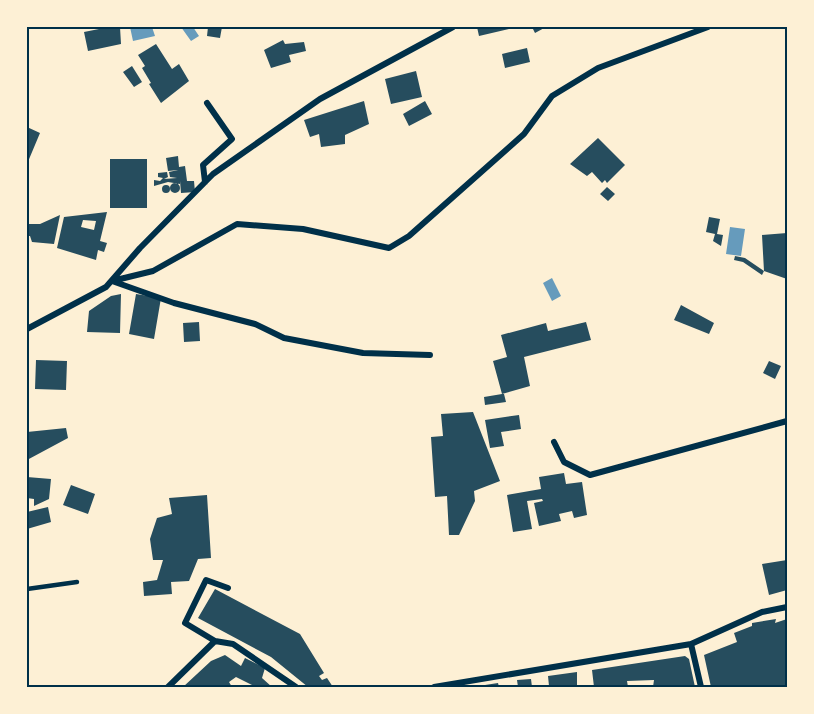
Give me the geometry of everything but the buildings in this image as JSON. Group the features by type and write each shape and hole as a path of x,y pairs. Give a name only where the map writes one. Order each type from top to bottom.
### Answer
{"street":[{"path":"27,329 106,287 205,182 320,99 453,27"},
{"path":"112,281 153,271 237,224 303,229 389,248 408,236 480,170 524,134 552,96 598,68 708,27"},
{"path":"205,182 203,165 232,139 207,103"},
{"path":"112,281 174,303 255,324 284,338 363,353 430,355"},
{"path":"554,442 564,462 590,475 787,421"},
{"path":"228,588 206,580 185,623 215,641 233,644 296,687"},
{"path":"434,687 691,644 762,612 787,607"},
{"path":"168,687 215,641"},
{"path":"691,644 701,687"}],"lane":[{"path":"27,589 77,582"}],"water":[{"path":"130,27 152,27 155,36 133,41"},
{"path":"181,27 193,27 199,36 191,41"},
{"path":"730,227 745,229 741,256 726,254"},
{"path":"552,278 561,296 552,301 543,283"}]}
